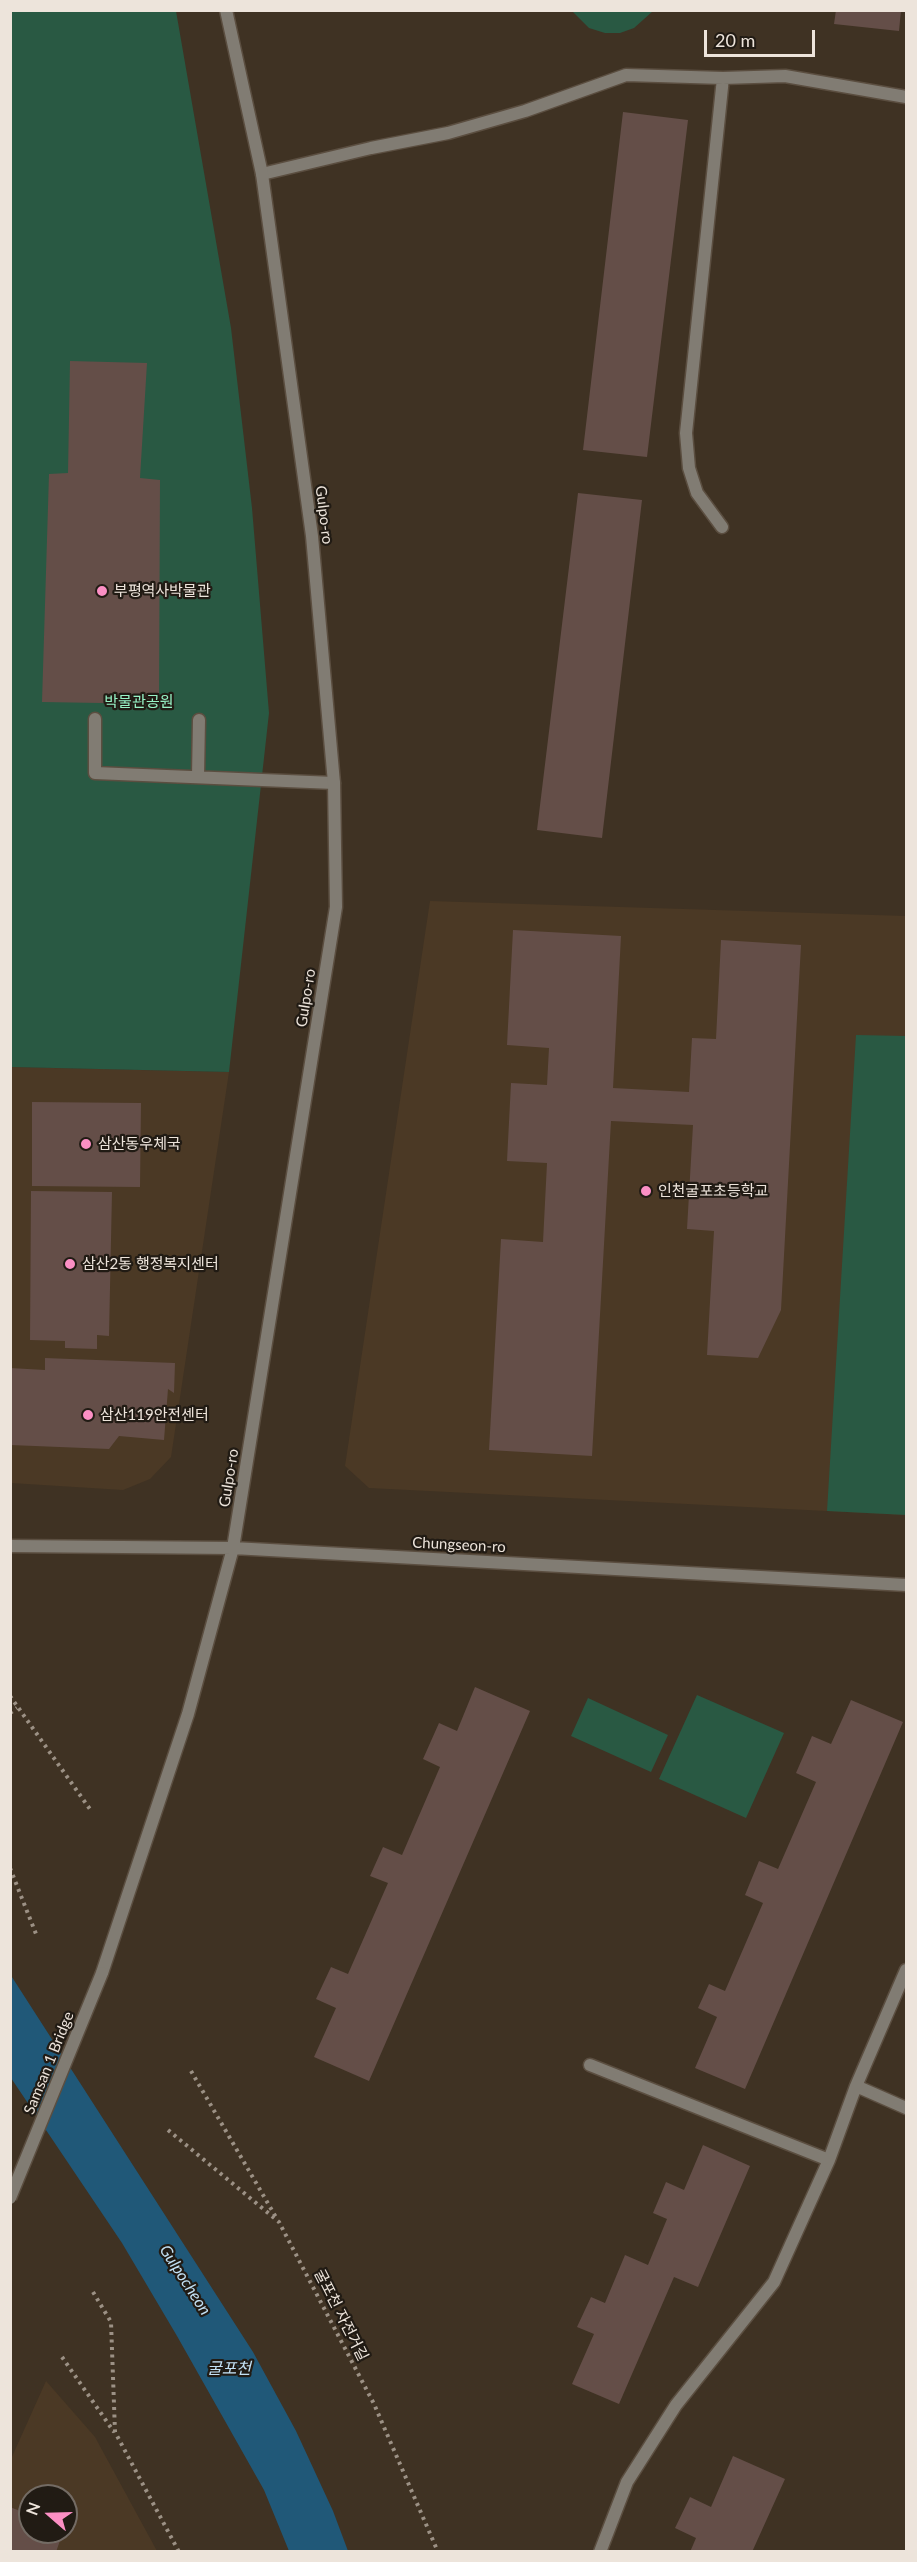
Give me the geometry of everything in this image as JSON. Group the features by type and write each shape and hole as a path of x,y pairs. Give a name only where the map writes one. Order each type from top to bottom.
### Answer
{"street":[{"name":"Gulpo-ro","path":"102,1973 188,1714 233,1548 336,907 334,783 312,536 262,174 226,10"},
{"path":"262,174 371,148 448,133 525,111 626,75 723,78 785,76 906,97"},
{"path":"722,527 697,493 689,468 686,433 723,78"},
{"path":"96,719 95,772 334,783"},
{"path":"198,777 199,720"},
{"name":"Chungseon-ro","path":"10,1546 233,1548 906,1585"},
{"path":"600,2552 627,2482 676,2405 774,2283 829,2160 856,2086 906,1970"},
{"name":"Samsan 1 Bridge","path":"10,2198 102,1973"},
{"path":"590,2065 829,2160"},
{"path":"856,2086 906,2108"}],"path":[{"path":"10,1696 92,1812"},
{"path":"10,1713 17,1708"},
{"path":"10,1868 36,1934"},
{"path":"190,2071 279,2222"},
{"name":"굴포천 자전거길","path":"168,2130 279,2222 374,2404 438,2552"},
{"path":"93,2292 111,2322 115,2432"},
{"path":"62,2357 115,2432 179,2552"}],"shaded area":[{"name":"인천굴포초등학교","path":"430,901 906,916 906,1515 369,1488 345,1466"},
{"path":"10,1067 229,1072 171,1457 150,1479 123,1490 11,1483"},
{"path":"46,2381 95,2437 157,2551 11,2552 11,2459"}],"green space":[{"name":"박물관공원","path":"11,11 176,11 231,328 252,508 269,713 229,1072 11,1067"},
{"path":"572,11 653,11 634,28 620,33 605,33 589,28"},
{"path":"856,1035 906,1036 906,1515 827,1511"},
{"path":"697,1695 784,1733 746,1818 659,1779"},
{"path":"588,1698 668,1735 651,1772 571,1736"}],"water":[{"name":"굴포천","path":"10,1974 253,2352 296,2431 333,2511 348,2551 289,2551 264,2490 177,2336 122,2243 11,2078"}],"building":[{"path":"836,10 901,10 899,31 834,24"},
{"path":"623,112 688,120 647,457 583,450"},
{"name":"부평역사박물관","path":"70,361 147,363 140,478 160,480 159,704 42,702 49,474 68,473"},
{"path":"578,493 642,500 602,838 537,830"},
{"path":"513,930 621,936 613,1088 689,1092 692,1038 716,1039 721,940 801,945 781,1310 758,1358 707,1355 714,1231 687,1229 693,1125 611,1121 592,1456 489,1450 501,1239 543,1242 547,1163 507,1161 511,1083 547,1085 549,1048 507,1045"},
{"name":"삼산동우체국","path":"32,1102 141,1103 140,1187 32,1186"},
{"name":"삼산2동 행정복지센터","path":"31,1191 112,1192 109,1336 97,1335 97,1349 65,1348 65,1341 30,1340"},
{"name":"삼산119안전센터","path":"45,1358 175,1363 174,1393 168,1389 164,1440 119,1436 109,1449 10,1445 10,1368 45,1370"},
{"path":"475,1687 530,1711 369,2081 314,2057 336,2008 316,1999 331,1967 348,1974 388,1883 370,1876 383,1847 402,1855 440,1767 423,1759 439,1723 457,1731"},
{"path":"851,1700 903,1722 745,2089 695,2068 717,2017 698,2008 709,1984 725,1991 763,1903 745,1895 759,1861 778,1869 816,1782 796,1773 812,1736 831,1744"},
{"path":"703,2145 750,2166 698,2287 674,2277 619,2404 572,2384 594,2334 577,2327 591,2297 605,2303 625,2255 648,2265 667,2219 653,2213 666,2182 684,2190"},
{"path":"733,2456 785,2479 752,2552 690,2552 696,2538 675,2528 690,2497 711,2507"},
{"path":"10,2507 18,2510 18,2544 59,2544 56,2552 10,2552"}],"place":[{"name":"부평역사박물관","path":"102,591"},
{"name":"삼산동우체국","path":"86,1144"},
{"name":"인천굴포초등학교","path":"646,1191"},
{"name":"삼산2동 행정복지센터","path":"70,1264"},
{"name":"삼산119안전센터","path":"88,1415"}],"water label":[{"name":"Gulpocheon","path":"185,2280"}]}
